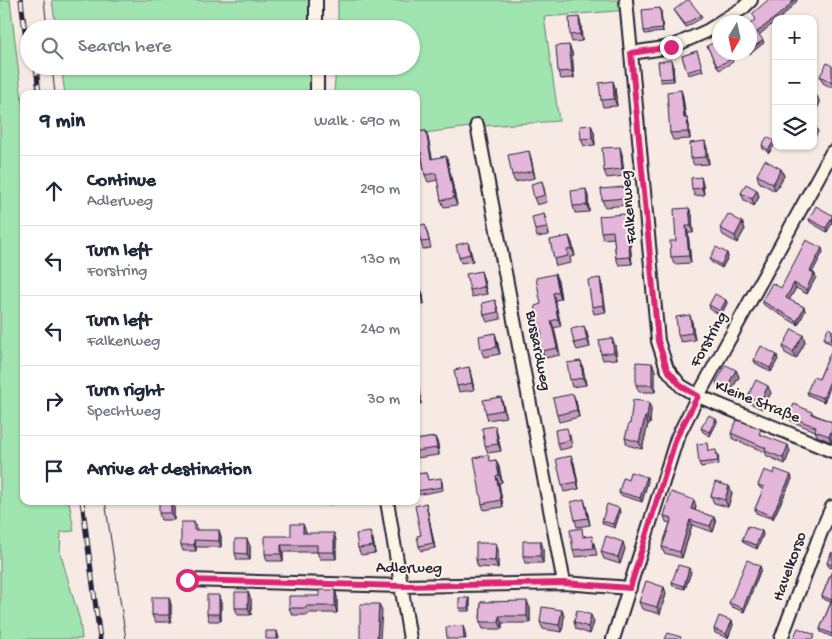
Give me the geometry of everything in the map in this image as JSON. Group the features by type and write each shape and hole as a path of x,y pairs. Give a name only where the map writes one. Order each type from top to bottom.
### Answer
{"street":[{"path":"316,0 316,20"},
{"name":"Falkenweg","path":"626,0 658,341 667,369 681,386 698,396"},
{"path":"732,15 751,0"},
{"path":"631,53 671,47 712,28"},
{"path":"317,75 318,90"},
{"name":"Bussardweg","path":"477,125 564,583"},
{"name":"Forstring","path":"613,639 676,438 832,152"},
{"name":"Kleine Straße","path":"698,396 832,451"},
{"path":"389,505 410,639"},
{"name":"Havelkorso","path":"781,639 826,535 832,508"},
{"name":"Adlerweg","path":"187,580 402,586 564,583 630,588"}],"green space":[{"path":"0,0 10,0 21,90 20,505 70,505 74,531 61,532 60,552 80,621 82,639 0,639"},
{"path":"52,0 309,0 310,20 55,20"},
{"path":"338,0 626,0 627,10 544,17 559,121 471,127 420,133 420,90 334,90 335,75 420,75 420,20 338,20"},
{"path":"62,75 311,75 312,90 64,90"}],"building":[{"path":"687,0 701,15 685,24 674,10"},
{"path":"768,0 794,0 778,15 772,15 772,20 757,32 757,15 752,14"},
{"path":"660,8 662,29 644,31 642,10"},
{"path":"579,17 580,34 570,35 569,18"},
{"path":"757,32 763,40 757,45"},
{"path":"712,43 712,56 707,46"},
{"path":"569,45 572,71 558,72 556,46"},
{"path":"697,51 702,67 687,72 682,56"},
{"path":"671,60 673,78 660,79 658,62"},
{"path":"714,60 730,60 717,66"},
{"path":"827,63 832,66 832,83 820,76"},
{"path":"613,81 614,99 601,100 599,83"},
{"path":"681,90 684,118 687,118 688,132 670,133 667,92"},
{"path":"591,125 592,138 581,139 580,126"},
{"path":"426,131 431,159 446,156 454,198 441,200 436,173 425,175 420,152 420,132"},
{"path":"767,137 772,140 772,144 768,150 762,145"},
{"path":"705,141 706,157 691,158 690,143"},
{"path":"620,147 622,169 604,171 602,148"},
{"path":"529,151 533,171 512,175 508,155"},
{"path":"765,160 781,169 773,184 757,175"},
{"path":"701,177 702,188 692,189 691,178"},
{"path":"542,181 545,195 534,198 531,184"},
{"path":"746,184 757,190 752,199 741,193"},
{"path":"624,187 625,198 602,200 601,189"},
{"path":"586,189 587,205 573,206 571,191"},
{"path":"816,206 832,215 826,228 809,219"},
{"path":"689,208 691,226 686,226 689,256 671,257 670,241 676,241 674,209"},
{"path":"544,214 547,228 535,230 532,217"},
{"path":"625,214 630,257 616,258 613,231 601,232 599,216"},
{"path":"728,214 742,222 735,236 720,228"},
{"path":"425,224 429,241 421,242 420,225"},
{"path":"569,236 572,249 567,250 568,256 554,259 550,240"},
{"path":"806,240 822,248 810,271 814,273 806,290 794,283 786,298 804,307 797,321 762,301 772,283 781,288"},
{"path":"468,242 470,254 459,257 456,245"},
{"path":"716,247 727,253 721,265 710,259"},
{"path":"481,271 484,287 470,290 466,274"},
{"path":"555,274 559,292 553,293 558,319 551,321 557,348 542,351 539,336 542,335 535,306 541,304 536,278"},
{"path":"600,278 603,305 592,307 588,280"},
{"path":"715,294 726,300 720,311 709,305"},
{"path":"495,300 498,312 484,315 482,303"},
{"path":"690,315 692,333 678,335 676,317"},
{"path":"584,326 587,340 574,343 571,329"},
{"path":"828,328 832,330 831,341 824,338"},
{"path":"792,329 803,335 793,352 783,346"},
{"path":"495,333 497,347 481,350 479,336"},
{"path":"612,338 614,352 601,354 599,340"},
{"path":"761,346 777,355 770,368 754,360"},
{"path":"832,349 832,376 823,398 807,392 813,377 819,379"},
{"path":"581,361 583,378 570,380 567,363"},
{"path":"636,362 652,363 652,385 636,385"},
{"path":"726,365 736,370 727,387 716,382"},
{"path":"469,367 472,383 457,386 454,370"},
{"path":"756,380 768,386 760,402 748,396"},
{"path":"573,394 577,410 557,415 553,398"},
{"path":"501,397 503,410 486,413 483,400"},
{"path":"633,400 649,402 647,417 645,417 639,442 625,438 630,424"},
{"path":"794,404 812,412 811,414 832,422 829,436 815,431 816,427 789,416"},
{"path":"709,415 716,419 709,432 701,428"},
{"path":"737,420 761,429 759,434 788,445 783,458 765,451 766,448 731,433"},
{"path":"495,426 498,444 485,446 482,428"},
{"path":"567,428 570,440 557,443 555,430"},
{"path":"435,437 437,448 420,450 420,439"},
{"path":"707,443 708,451 716,450 718,461 699,463 697,444"},
{"path":"488,455 490,461 496,460 499,475 496,476 501,500 482,504 474,458"},
{"path":"571,456 577,482 562,485 556,459"},
{"path":"775,469 791,475 772,516 755,509 764,487 758,485 764,470 774,474"},
{"path":"630,472 647,477 640,498 619,492 623,478 628,480"},
{"path":"426,473 428,480 441,478 442,487 420,490 420,474"},
{"path":"715,482 729,486 725,500 711,496"},
{"path":"671,492 694,500 691,509 714,517 710,526 690,520 680,552 662,547 672,518 664,516"},
{"path":"584,499 588,518 575,520 571,502"},
{"path":"426,503 433,543 419,546 417,536 421,535 415,506"},
{"path":"607,504 619,508 613,524 602,521"},
{"path":"159,505 171,505 171,513 159,513"},
{"path":"181,522 194,522 194,530 219,530 219,541 194,540 194,545 181,545"},
{"path":"291,524 303,524 303,533 334,533 334,552 317,552 317,545 281,545 281,554 265,554 265,536 291,536"},
{"path":"748,526 762,531 756,545 742,540"},
{"path":"582,528 583,537 592,536 594,548 573,550 570,530"},
{"path":"370,532 373,546 358,548 356,534"},
{"path":"606,536 623,542 618,557 601,552"},
{"path":"235,539 247,539 247,554 235,553"},
{"path":"523,541 541,541 540,556 523,556"},
{"path":"476,543 496,543 495,561 476,560"},
{"path":"832,552 832,565 827,563"},
{"path":"747,560 760,566 743,608 729,603"},
{"path":"678,565 689,568 684,586 672,582"},
{"path":"832,571 832,600 822,596"},
{"path":"646,581 664,587 657,607 639,602"},
{"path":"319,590 335,590 335,606 289,608 289,596 319,596"},
{"path":"235,592 248,592 248,608 235,608"},
{"path":"207,595 219,595 219,614 207,614"},
{"path":"152,597 169,597 169,615 152,615"},
{"path":"459,598 469,598 468,608 459,608"},
{"path":"832,600 832,634 820,629"},
{"path":"527,601 527,616 499,616 499,622 480,622 481,602"},
{"path":"360,604 379,604 377,639 360,639"},
{"path":"542,607 562,610 559,625 540,622"},
{"path":"577,610 591,615 588,627 574,622"},
{"path":"719,616 732,621 726,634 714,629"},
{"path":"463,626 464,639 447,639 446,627"},
{"path":"798,628 815,635 813,639 793,639"},
{"path":"266,631 277,631 277,639 266,639"},
{"path":"668,633 681,637 680,639 665,639"}],"tram line":[{"path":"44,0 46,20"},
{"path":"53,75 55,90"},
{"path":"106,505 126,639"}],"railway":[{"path":"21,0 24,20"},
{"path":"37,75 39,90"},
{"path":"83,505 100,639"}],"route":[{"path":"187,580 402,586 564,583 630,588 676,438 698,396 681,386 667,369 658,341 631,53 671,47"}]}
